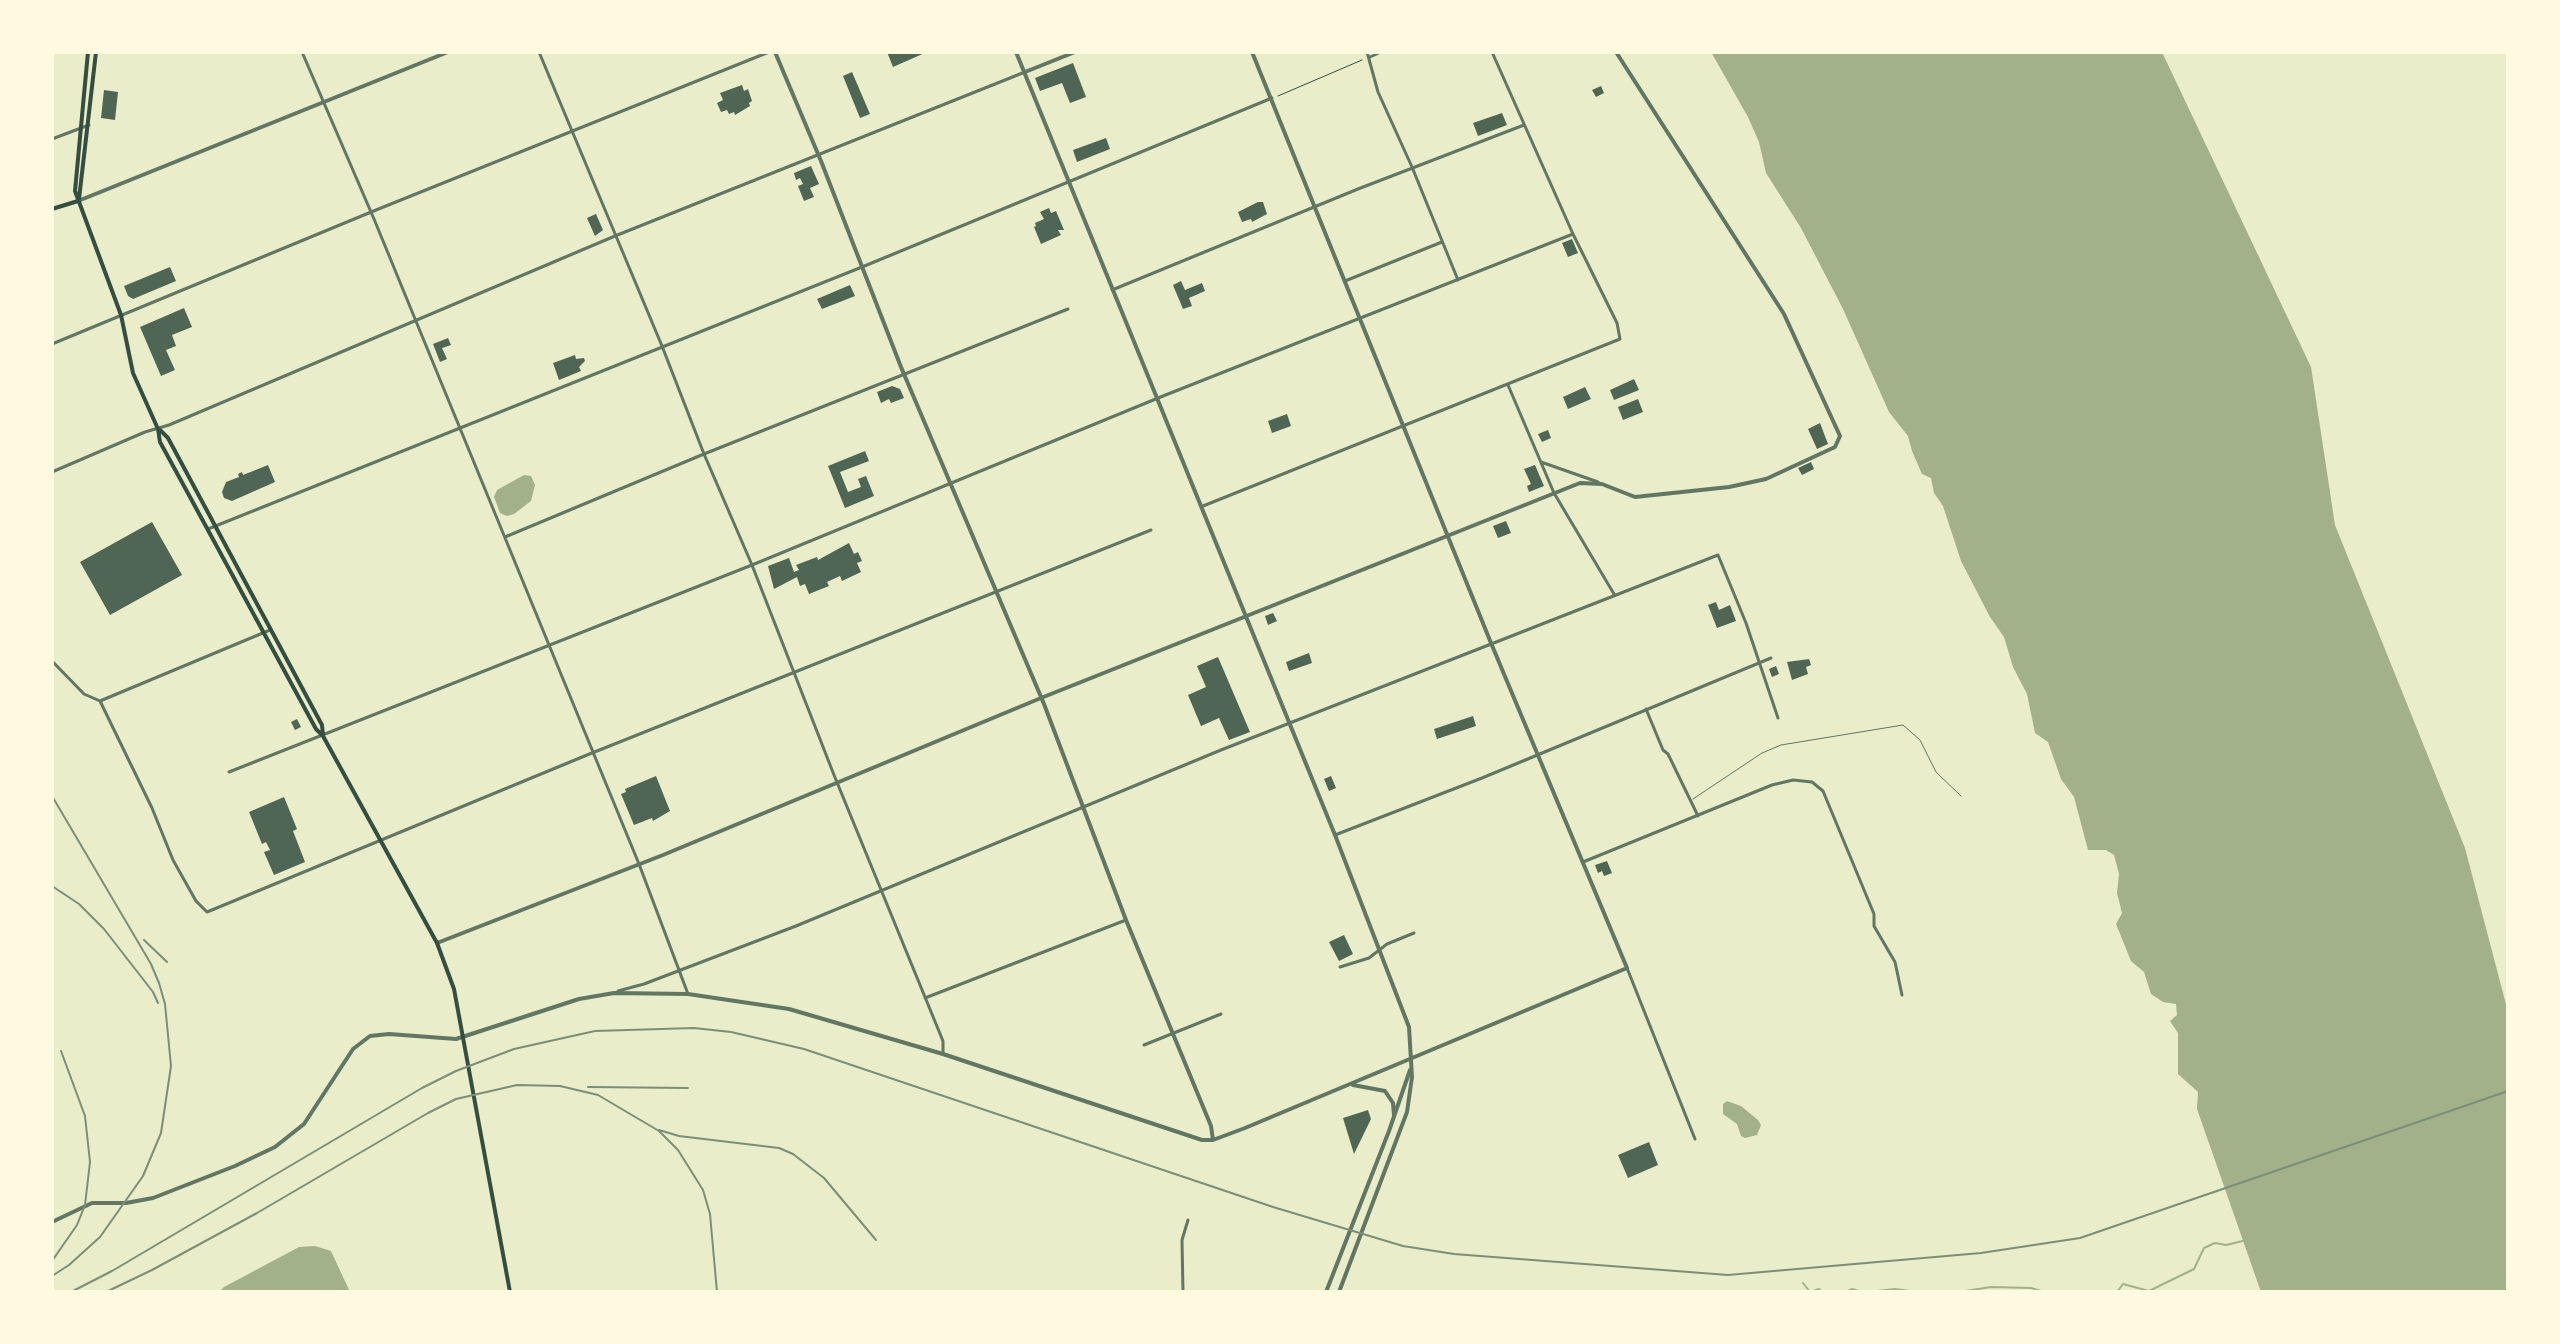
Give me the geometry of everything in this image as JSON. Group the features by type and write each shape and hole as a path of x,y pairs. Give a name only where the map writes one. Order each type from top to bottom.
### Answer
{"main road":[{"path":"88,52 75,191 121,315 133,373 158,429 160,442 437,943 454,989 510,1292"},
{"path":"78,201 96,52"},
{"path":"52,209 78,201"},
{"path":"158,429 168,438 322,725 323,736"}],"street":[{"path":"302,52 639,864 688,994"},
{"path":"78,201 448,52"},
{"path":"539,52 752,565 943,1041 943,1054"},
{"path":"52,344 769,52"},
{"path":"775,52 905,375 1041,698 1126,920 1211,1126 1213,1140"},
{"path":"1016,52 1335,835 1409,1027 1411,1090 1402,1129 1339,1292"},
{"path":"52,472 615,236 1075,52"},
{"path":"1252,52 1695,1139"},
{"path":"1381,52 1368,54 1378,92 1458,280"},
{"path":"1200,507 1620,339 1617,323 1573,234 1492,52"},
{"path":"1541,462 1635,497 1729,487 1766,479 1835,447 1840,436 1784,314 1616,52"},
{"path":"208,529 1271,99"},
{"path":"52,139 89,125"},
{"path":"1111,290 1412,167 1524,125"},
{"path":"229,772 1573,234"},
{"path":"1345,281 1442,242"},
{"path":"505,537 1068,309"},
{"path":"1508,385 1554,493 1614,594"},
{"path":"437,943 639,864 1447,535 1580,483 1602,484"},
{"path":"52,661 84,694 100,701 152,808 173,860 196,901 207,912 793,672 1151,530"},
{"path":"52,1222 92,1203 126,1203 153,1198 275,1147 304,1124 353,1049 370,1036 389,1034 443,1040 469,1036 565,1003 614,993 679,971 1491,643 1718,555 1760,662 1778,718"},
{"path":"100,701 271,630"},
{"path":"1335,835 1771,658"},
{"path":"1646,709 1663,750 1668,754 1698,816"},
{"path":"1583,862 1772,785 1793,780 1812,782 1823,791 1874,914 1874,926 1895,962 1902,995"},
{"path":"925,998 1126,920"},
{"path":"1340,967 1369,958 1387,944 1414,933"},
{"path":"614,993 688,994 789,1009 943,1054 1198,1139 1213,1140 1412,1061 1627,968"},
{"path":"1144,1045 1221,1014"},
{"path":"1326,1292 1394,1118 1412,1061"},
{"path":"1351,1085 1385,1091 1393,1103 1394,1118"},
{"path":"1404,1087 1408,1086 1411,1090"},
{"path":"1183,1292 1182,1240 1188,1220"}],"lane":[{"path":"1691,801 1762,753 1781,745 1903,725 1920,740 1936,772 1961,796"}],"path":[{"path":"1271,99 1350,65 1368,54"}],"shaded area":[{"path":"1711,52 2162,52 2311,367 2335,525 2465,848 2508,1012 2508,1292 2261,1292 2197,1109 2198,1092 2178,1074 2178,1033 2170,1021 2177,1015 2176,1004 2163,1002 2151,994 2144,972 2131,961 2116,924 2122,913 2114,855 2106,850 2088,850 2074,797 2061,779 2048,742 2035,733 2027,694 2013,667 2004,637 1961,561 1931,478 1922,474 1908,436 1889,412 1843,309 1801,228 1766,173 1759,142 1748,117"},
{"path":"524,475 531,476 535,485 531,501 514,514 507,516 500,513 494,497 497,490"},
{"path":"1727,1101 1741,1106 1758,1120 1761,1125 1757,1135 1741,1136 1737,1124 1723,1114 1723,1104"},
{"path":"315,1246 331,1251 350,1292 219,1292 299,1247"}],"building":[{"path":"887,52 927,52 893,67"},
{"path":"1073,63 1086,97 1070,103 1062,83 1040,91 1035,78"},
{"path":"852,72 870,114 860,118 843,76"},
{"path":"742,85 744,91 748,89 752,101 750,106 735,115 727,110 721,112 717,103 723,100 720,93"},
{"path":"1601,86 1604,93 1596,97 1592,90"},
{"path":"104,90 118,92 115,120 101,118"},
{"path":"1502,113 1507,125 1478,136 1473,123"},
{"path":"1106,138 1110,149 1077,162 1073,150"},
{"path":"811,166 819,184 810,188 814,197 804,201 798,186 803,184 800,178 796,180 794,173"},
{"path":"1263,202 1267,214 1252,222 1251,219 1242,222 1238,212"},
{"path":"1049,208 1051,213 1056,211 1064,230 1058,230 1061,235 1041,244 1034,227 1035,223 1044,219 1040,212"},
{"path":"596,214 603,230 595,236 587,218"},
{"path":"1572,239 1578,253 1568,257 1562,243"},
{"path":"170,267 176,281 133,299 128,296 124,286"},
{"path":"1181,281 1185,290 1202,283 1205,291 1189,298 1192,306 1183,309 1173,285"},
{"path":"850,285 855,296 822,309 817,299"},
{"path":"184,308 192,327 172,335 176,346 166,350 175,370 161,376 140,327"},
{"path":"448,338 451,345 442,348 447,359 440,362 433,344"},
{"path":"575,355 576,359 584,358 579,367 581,371 559,380 553,363"},
{"path":"1634,379 1639,390 1614,400 1610,390"},
{"path":"892,386 900,389 904,398 881,403 877,392"},
{"path":"1585,387 1591,399 1568,409 1563,397"},
{"path":"1638,399 1643,412 1623,420 1618,407"},
{"path":"1287,414 1291,426 1272,433 1268,421"},
{"path":"1820,423 1828,444 1817,449 1808,429"},
{"path":"1548,430 1551,438 1542,442 1538,434"},
{"path":"865,451 869,461 840,472 848,492 861,487 858,479 866,476 874,496 845,508 828,466"},
{"path":"1811,462 1814,469 1802,475 1798,468"},
{"path":"268,465 275,482 232,501 224,498 222,492 226,482 239,477 238,474 242,472 243,475"},
{"path":"1535,465 1544,486 1529,492 1527,486 1531,484 1524,469"},
{"path":"1506,521 1511,533 1498,538 1493,526"},
{"path":"152,522 182,575 110,615 80,562"},
{"path":"849,543 862,561 857,563 861,572 842,581 840,576 827,582 829,586 809,594 805,584 800,586 797,577 774,589 768,566 789,558 794,572 799,570 796,565 817,557 818,560"},
{"path":"1716,602 1719,610 1730,605 1736,621 1717,628 1708,605"},
{"path":"1273,613 1277,621 1268,625 1265,616"},
{"path":"1309,653 1312,663 1289,671 1286,662"},
{"path":"1218,657 1250,732 1229,740 1219,718 1201,726 1188,695 1206,687 1197,666"},
{"path":"1809,659 1811,665 1806,667 1808,674 1792,680 1787,662"},
{"path":"1776,666 1779,674 1772,677 1769,669"},
{"path":"1473,716 1476,726 1437,739 1434,729"},
{"path":"297,719 301,727 295,730 291,722"},
{"path":"656,776 670,811 653,821 652,818 634,825 621,794 626,792 625,789"},
{"path":"1331,776 1336,788 1329,791 1324,779"},
{"path":"284,797 297,829 293,831 305,862 274,875 264,852 270,850 266,842 262,844 249,812"},
{"path":"1607,861 1612,873 1604,876 1602,871 1598,873 1595,865"},
{"path":"1344,935 1353,954 1339,961 1329,942"},
{"path":"1368,1110 1371,1119 1354,1154 1343,1118"},
{"path":"1649,1142 1658,1165 1628,1178 1618,1155"}],"waterway":[{"path":"2117,1292 2123,1284 2149,1291 2194,1269 2204,1248 2215,1243 2226,1245 2247,1240"},
{"path":"1803,1283 1810,1292 1819,1289 1822,1292"},
{"path":"1959,1292 1991,1287 2031,1288 2044,1292"},
{"path":"1846,1292 1852,1289 1862,1292"},
{"path":"1868,1292 1895,1289 1917,1292"}],"railway":[{"path":"52,796 151,964 165,1004 171,1066 161,1133 143,1176 100,1237 52,1276"},
{"path":"52,886 79,904 104,929 153,992 158,1003"},
{"path":"144,940 167,962"},
{"path":"71,1292 456,1071 514,1049 595,1031 694,1028 731,1032 804,1049 1273,1207 1403,1246 1454,1254 1728,1275 1981,1253 2080,1238 2508,1091"},
{"path":"52,1261 77,1225 85,1205 90,1162 85,1116 61,1051"},
{"path":"106,1292 257,1213 428,1113 456,1099 517,1085 560,1086 598,1095 659,1131 678,1150 703,1190 710,1214 717,1292"},
{"path":"588,1087 688,1088"},
{"path":"659,1130 679,1136 779,1148 793,1154 824,1178 876,1240"}]}
